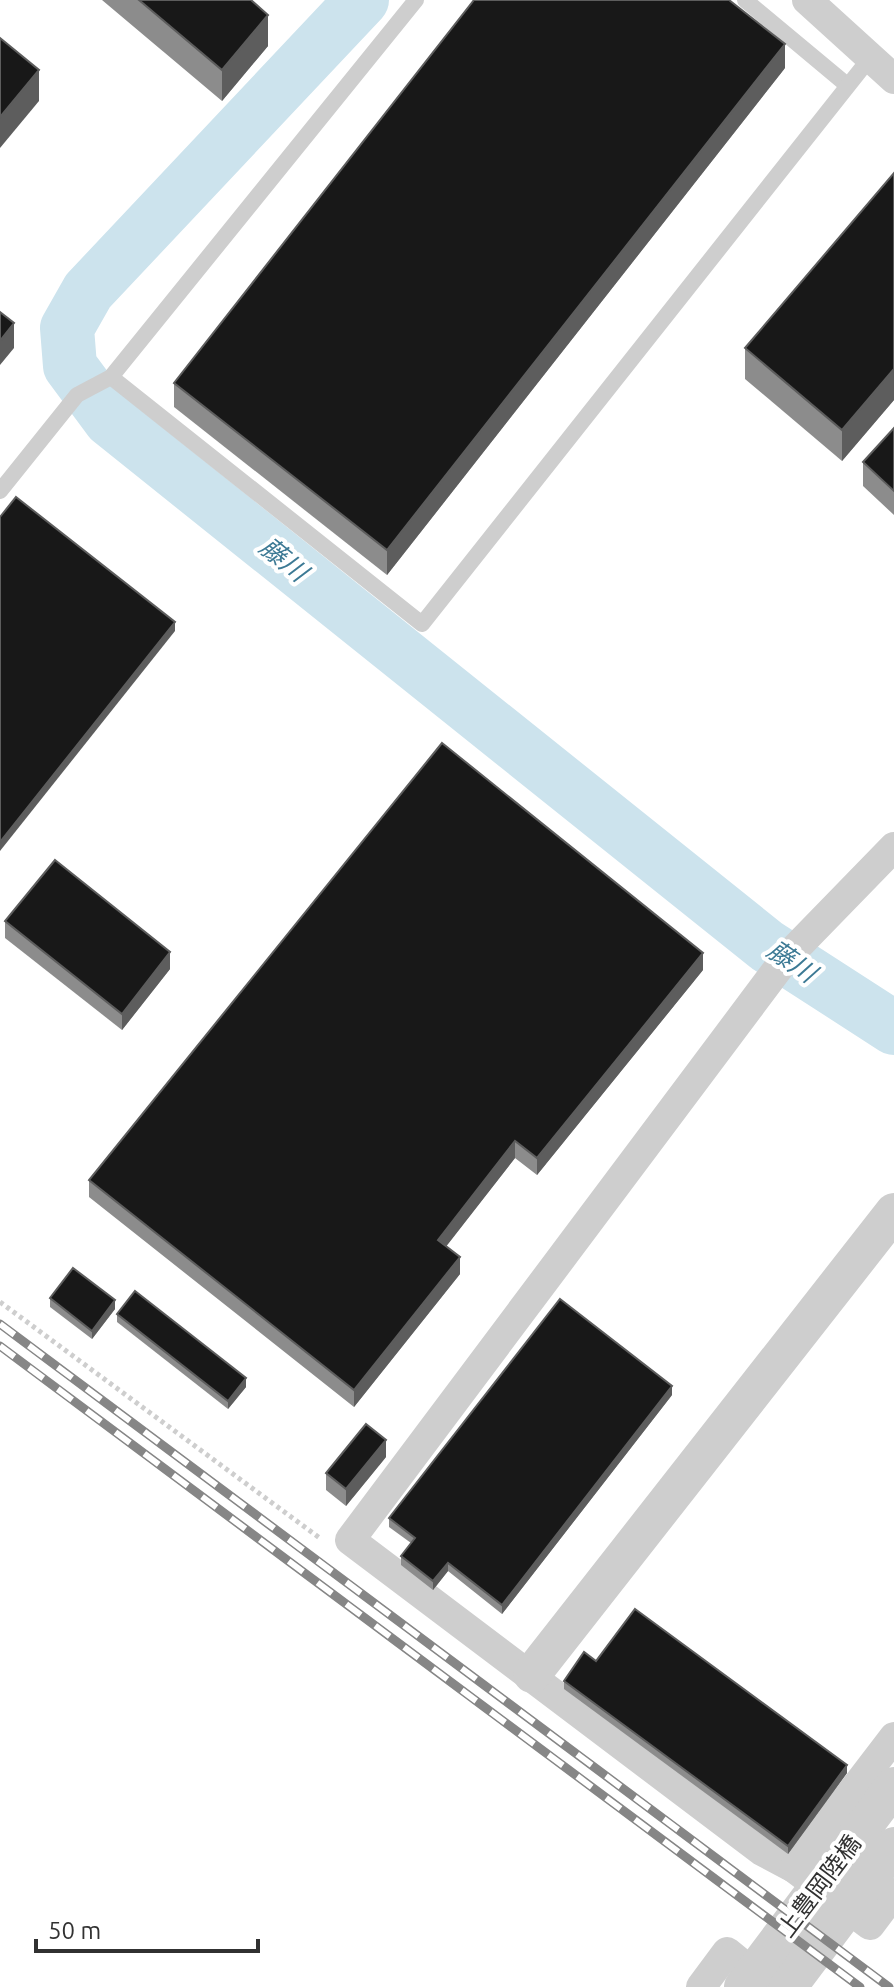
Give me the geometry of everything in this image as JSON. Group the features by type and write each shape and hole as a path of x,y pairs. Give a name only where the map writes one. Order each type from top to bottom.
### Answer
{"street":[{"path":"807,0 894,79"},
{"path":"894,847 786,958 350,1540 532,1674 762,1851 794,1868 870,1925 894,1893"},
{"path":"532,1674 894,1212"},
{"path":"794,1868 894,1737"},
{"name":"上豊岡陸橋","path":"743,1987 894,1786"},
{"name":"上豊岡陸橋","path":"788,1987 894,1846"},
{"path":"701,1987 727,1952 770,1987"}],"lane":[{"path":"0,491 77,395 111,377 416,0"},
{"path":"745,0 847,85"},
{"path":"111,377 422,624 870,58"}],"path":[{"path":"0,1302 330,1545 350,1540"}],"building":[{"path":"139,0 251,0 268,15 222,70"},
{"path":"474,0 729,0 785,44 387,550 174,383"},
{"path":"0,38 39,70 0,117"},
{"path":"894,173 894,369 842,430 745,348"},
{"path":"0,312 14,323 0,341"},
{"path":"894,428 894,491 863,462"},
{"path":"16,497 175,622 0,842 0,517"},
{"path":"442,743 703,953 537,1158 515,1141 438,1240 460,1257 354,1390 89,1180"},
{"path":"55,860 170,952 122,1014 5,921"},
{"path":"73,1268 115,1300 92,1331 50,1298"},
{"path":"135,1291 246,1378 228,1401 117,1314"},
{"path":"560,1299 672,1386 502,1605 448,1563 433,1581 401,1556 415,1538 389,1518"},
{"path":"366,1424 386,1440 346,1489 326,1473"},
{"path":"635,1609 847,1765 788,1846 564,1681 584,1652 596,1661"}],"waterway":[{"name":"藤川","path":"362,0 88,291 67,328 70,366 110,420 767,946 894,1028"}],"railway":[{"path":"0,1324 889,1987"},
{"path":"0,1346 860,1987"}]}
